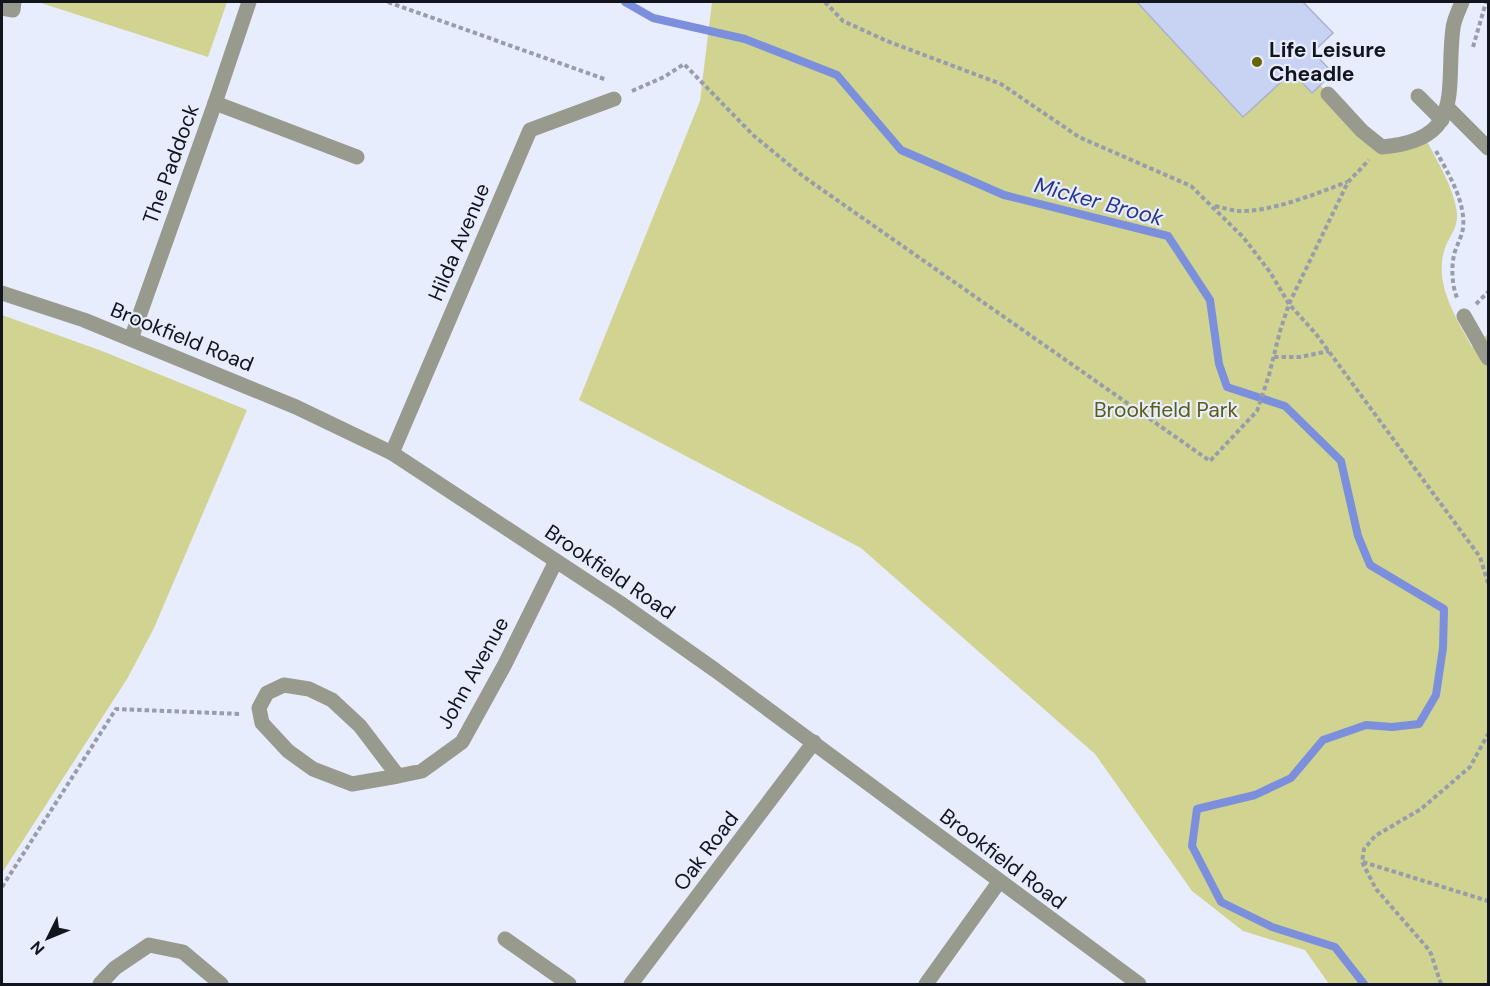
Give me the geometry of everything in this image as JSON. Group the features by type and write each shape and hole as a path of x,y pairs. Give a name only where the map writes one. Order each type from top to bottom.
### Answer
{"street":[{"path":"2,8 13,10 14,2"},
{"name":"The Paddock","path":"131,339 216,103 249,2"},
{"path":"1328,94 1362,131 1382,147 1404,145 1429,135 1445,114 1451,76 1453,26 1462,2"},
{"path":"1418,96 1488,148"},
{"name":"Hilda Avenue","path":"392,453 530,130 615,99"},
{"path":"216,103 357,157"},
{"name":"Brookfield Road","path":"2,293 84,320 296,406 392,453 716,670 1139,984"},
{"path":"1464,316 1488,358"},
{"name":"John Avenue","path":"260,714 262,723 288,751 313,769 352,784 422,771 462,742 556,561"},
{"path":"260,714 259,708 267,693 284,685 309,689 332,700 360,726 398,776"},
{"name":"Oak Road","path":"632,984 814,742"},
{"path":"926,984 999,882"},
{"path":"505,939 569,984"},
{"path":"100,984 115,968 149,945 183,952 221,984"}],"path":[{"path":"388,2 613,82"},
{"path":"825,2 843,21 887,41 1001,84 1079,137 1191,186 1243,237 1270,272 1289,304 1329,351 1480,557 1488,583"},
{"path":"1473,54 1486,2"},
{"path":"615,99 664,77 684,64 753,135 804,177 1210,461 1257,411 1289,304 1348,182 1382,147"},
{"path":"624,86 635,90"},
{"path":"1429,135 1462,208 1463,229 1454,254 1453,272 1455,293 1464,316"},
{"path":"1213,206 1238,211 1259,210 1312,196 1348,182"},
{"path":"1274,357 1300,357 1329,351"},
{"path":"2,887 116,709 260,714"},
{"path":"1441,984 1430,951 1377,889 1362,862 1365,849 1375,836 1421,809 1470,767 1488,734"},
{"path":"1362,862 1488,901"}],"green space":[{"path":"38,2 227,2 208,57"},
{"name":"Brookfield Park","path":"712,2 1137,2 1243,117 1292,72 1312,93 1320,85 1362,131 1382,147 1427,141 1449,185 1457,213 1455,227 1445,248 1442,261 1444,287 1459,324 1472,347 1488,334 1488,984 1329,984 1305,950 1243,931 1192,891 1095,754 861,548 579,400 700,101"},
{"path":"2,315 102,351 247,410 154,628 127,679 2,873"}],"building":[{"name":"Life Leisure Cheadle","path":"1137,2 1303,2 1333,33 1313,52 1333,73 1312,93 1292,72 1243,117"}],"waterway":[{"name":"Micker Brook","path":"625,2 653,18 745,39 837,75 901,150 1004,195 1168,236 1210,300 1219,364 1227,387 1285,406 1341,461 1358,536 1370,565 1444,609 1443,648 1436,695 1419,724 1392,727 1366,725 1323,740 1291,778 1255,795 1197,809 1192,846 1221,902 1272,927 1335,947 1364,984"}],"place":[{"name":"Life Leisure Cheadle","path":"1257,62"}]}
